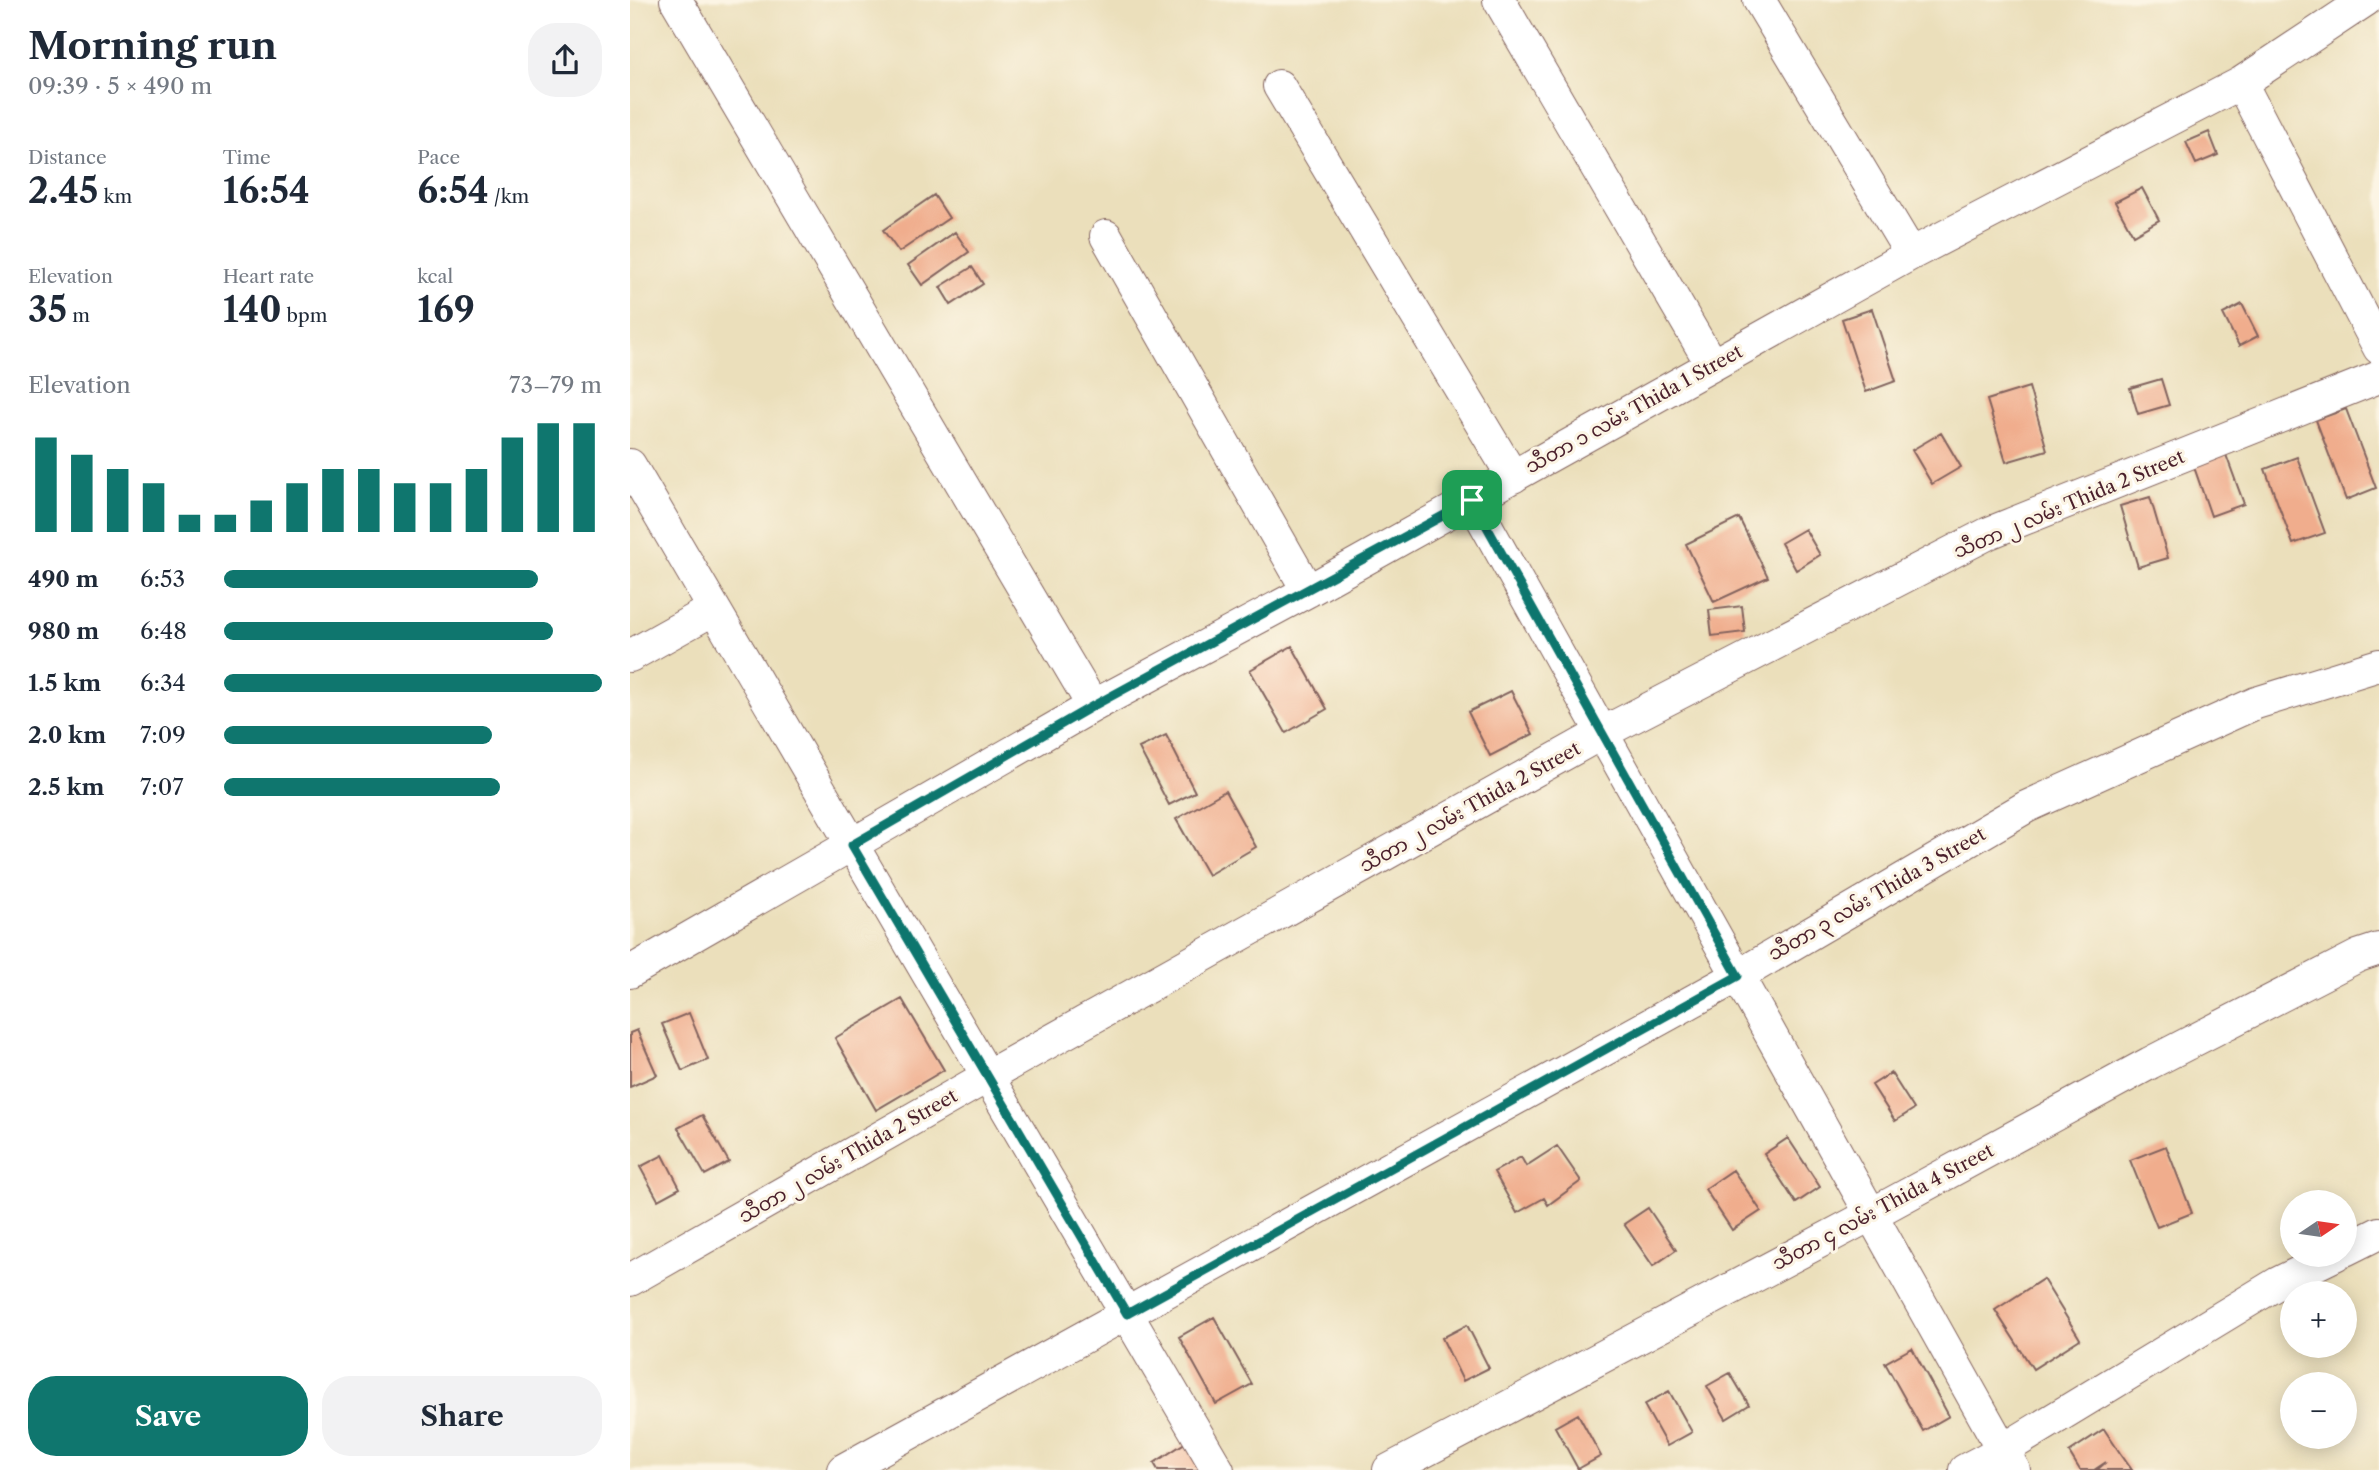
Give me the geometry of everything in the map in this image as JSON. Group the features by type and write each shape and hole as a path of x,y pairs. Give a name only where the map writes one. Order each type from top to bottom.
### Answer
{"street":[{"path":"676,0 1093,706"},
{"path":"1499,0 1712,365"},
{"path":"1759,0 1911,254"},
{"name":"သီတာ ၁ လမ်း Thida 1 Street","path":"630,972 1093,706 1308,591 1911,254 2241,83 2366,0"},
{"path":"2241,83 2379,348"},
{"path":"1279,86 1513,477"},
{"path":"1106,236 1308,591"},
{"name":"သီတာ ၂ လမ်း Thida 2 Street","path":"630,1280 988,1076 1602,733 1989,533 2379,377"},
{"path":"630,466 1218,1470"},
{"path":"1472,500 2009,1460"},
{"path":"630,656 714,609"},
{"name":"သီတာ ၃ လမ်း Thida 3 Street","path":"843,1470 1738,976 2026,807 2256,703 2379,664"},
{"name":"သီတာ ၄ လမ်း Thida 4 Street","path":"1389,1470 2150,1063 2358,956 2379,949"},
{"path":"2357,1244 2379,1233"},
{"path":"1965,1470 2009,1460 2278,1283 2311,1267"}],"building":[{"path":"2209,132 2218,155 2196,164 2186,142"},
{"path":"2142,188 2159,220 2133,235 2115,202"},
{"path":"934,195 949,218 899,252 883,230"},
{"path":"955,232 969,252 922,285 908,265"},
{"path":"972,267 983,284 951,305 940,287"},
{"path":"2242,304 2258,336 2239,346 2223,314"},
{"path":"1872,309 1896,381 1866,392 1842,319"},
{"path":"2161,379 2169,405 2138,414 2130,388"},
{"path":"2029,387 2047,450 2006,462 1987,400"},
{"path":"2346,409 2376,488 2346,500 2316,420"},
{"path":"1941,433 1961,467 1932,484 1912,450"},
{"path":"2225,452 2244,504 2211,516 2193,464"},
{"path":"2297,457 2325,533 2293,544 2265,469"},
{"path":"2150,497 2168,558 2138,567 2120,506"},
{"path":"1739,518 1768,577 1714,602 1686,544"},
{"path":"1805,529 1820,555 1796,570 1781,543"},
{"path":"1742,606 1745,632 1712,636 1709,610"},
{"path":"1292,646 1327,709 1286,733 1250,670"},
{"path":"1511,691 1533,734 1490,756 1468,712"},
{"path":"1166,735 1195,792 1169,805 1139,748"},
{"path":"1225,791 1256,847 1208,875 1176,819"},
{"path":"902,999 944,1070 876,1110 835,1038"},
{"path":"689,1013 708,1060 682,1071 662,1024"},
{"path":"637,1030 657,1075 630,1087 630,1033"},
{"path":"1891,1073 1914,1109 1895,1121 1872,1085"},
{"path":"702,1115 729,1162 705,1175 678,1128"},
{"path":"1788,1138 1820,1187 1796,1203 1764,1154"},
{"path":"1557,1146 1581,1181 1548,1205 1544,1198 1517,1213 1494,1172 1521,1157 1526,1166"},
{"path":"2166,1146 2192,1213 2157,1227 2130,1160"},
{"path":"663,1155 680,1188 658,1200 640,1167"},
{"path":"1733,1170 1761,1211 1732,1230 1705,1189"},
{"path":"1648,1208 1676,1250 1653,1266 1624,1224"},
{"path":"2043,1279 2080,1339 2033,1369 1995,1310"},
{"path":"1214,1317 1252,1384 1216,1404 1179,1337"},
{"path":"1467,1325 1489,1368 1463,1381 1442,1338"},
{"path":"1912,1348 1949,1416 1923,1431 1885,1363"},
{"path":"1730,1373 1749,1405 1726,1419 1707,1386"},
{"path":"1669,1391 1692,1432 1667,1446 1644,1405"},
{"path":"1578,1414 1601,1456 1578,1469 1555,1427"},
{"path":"2104,1429 2132,1470 2097,1470 2106,1462 2094,1470 2080,1470 2069,1452"},
{"path":"1188,1441 1206,1470 1158,1470 1154,1463"}],"route":[{"path":"1472,500 1738,976 1127,1314 852,845 1093,706 1472,500"}]}
